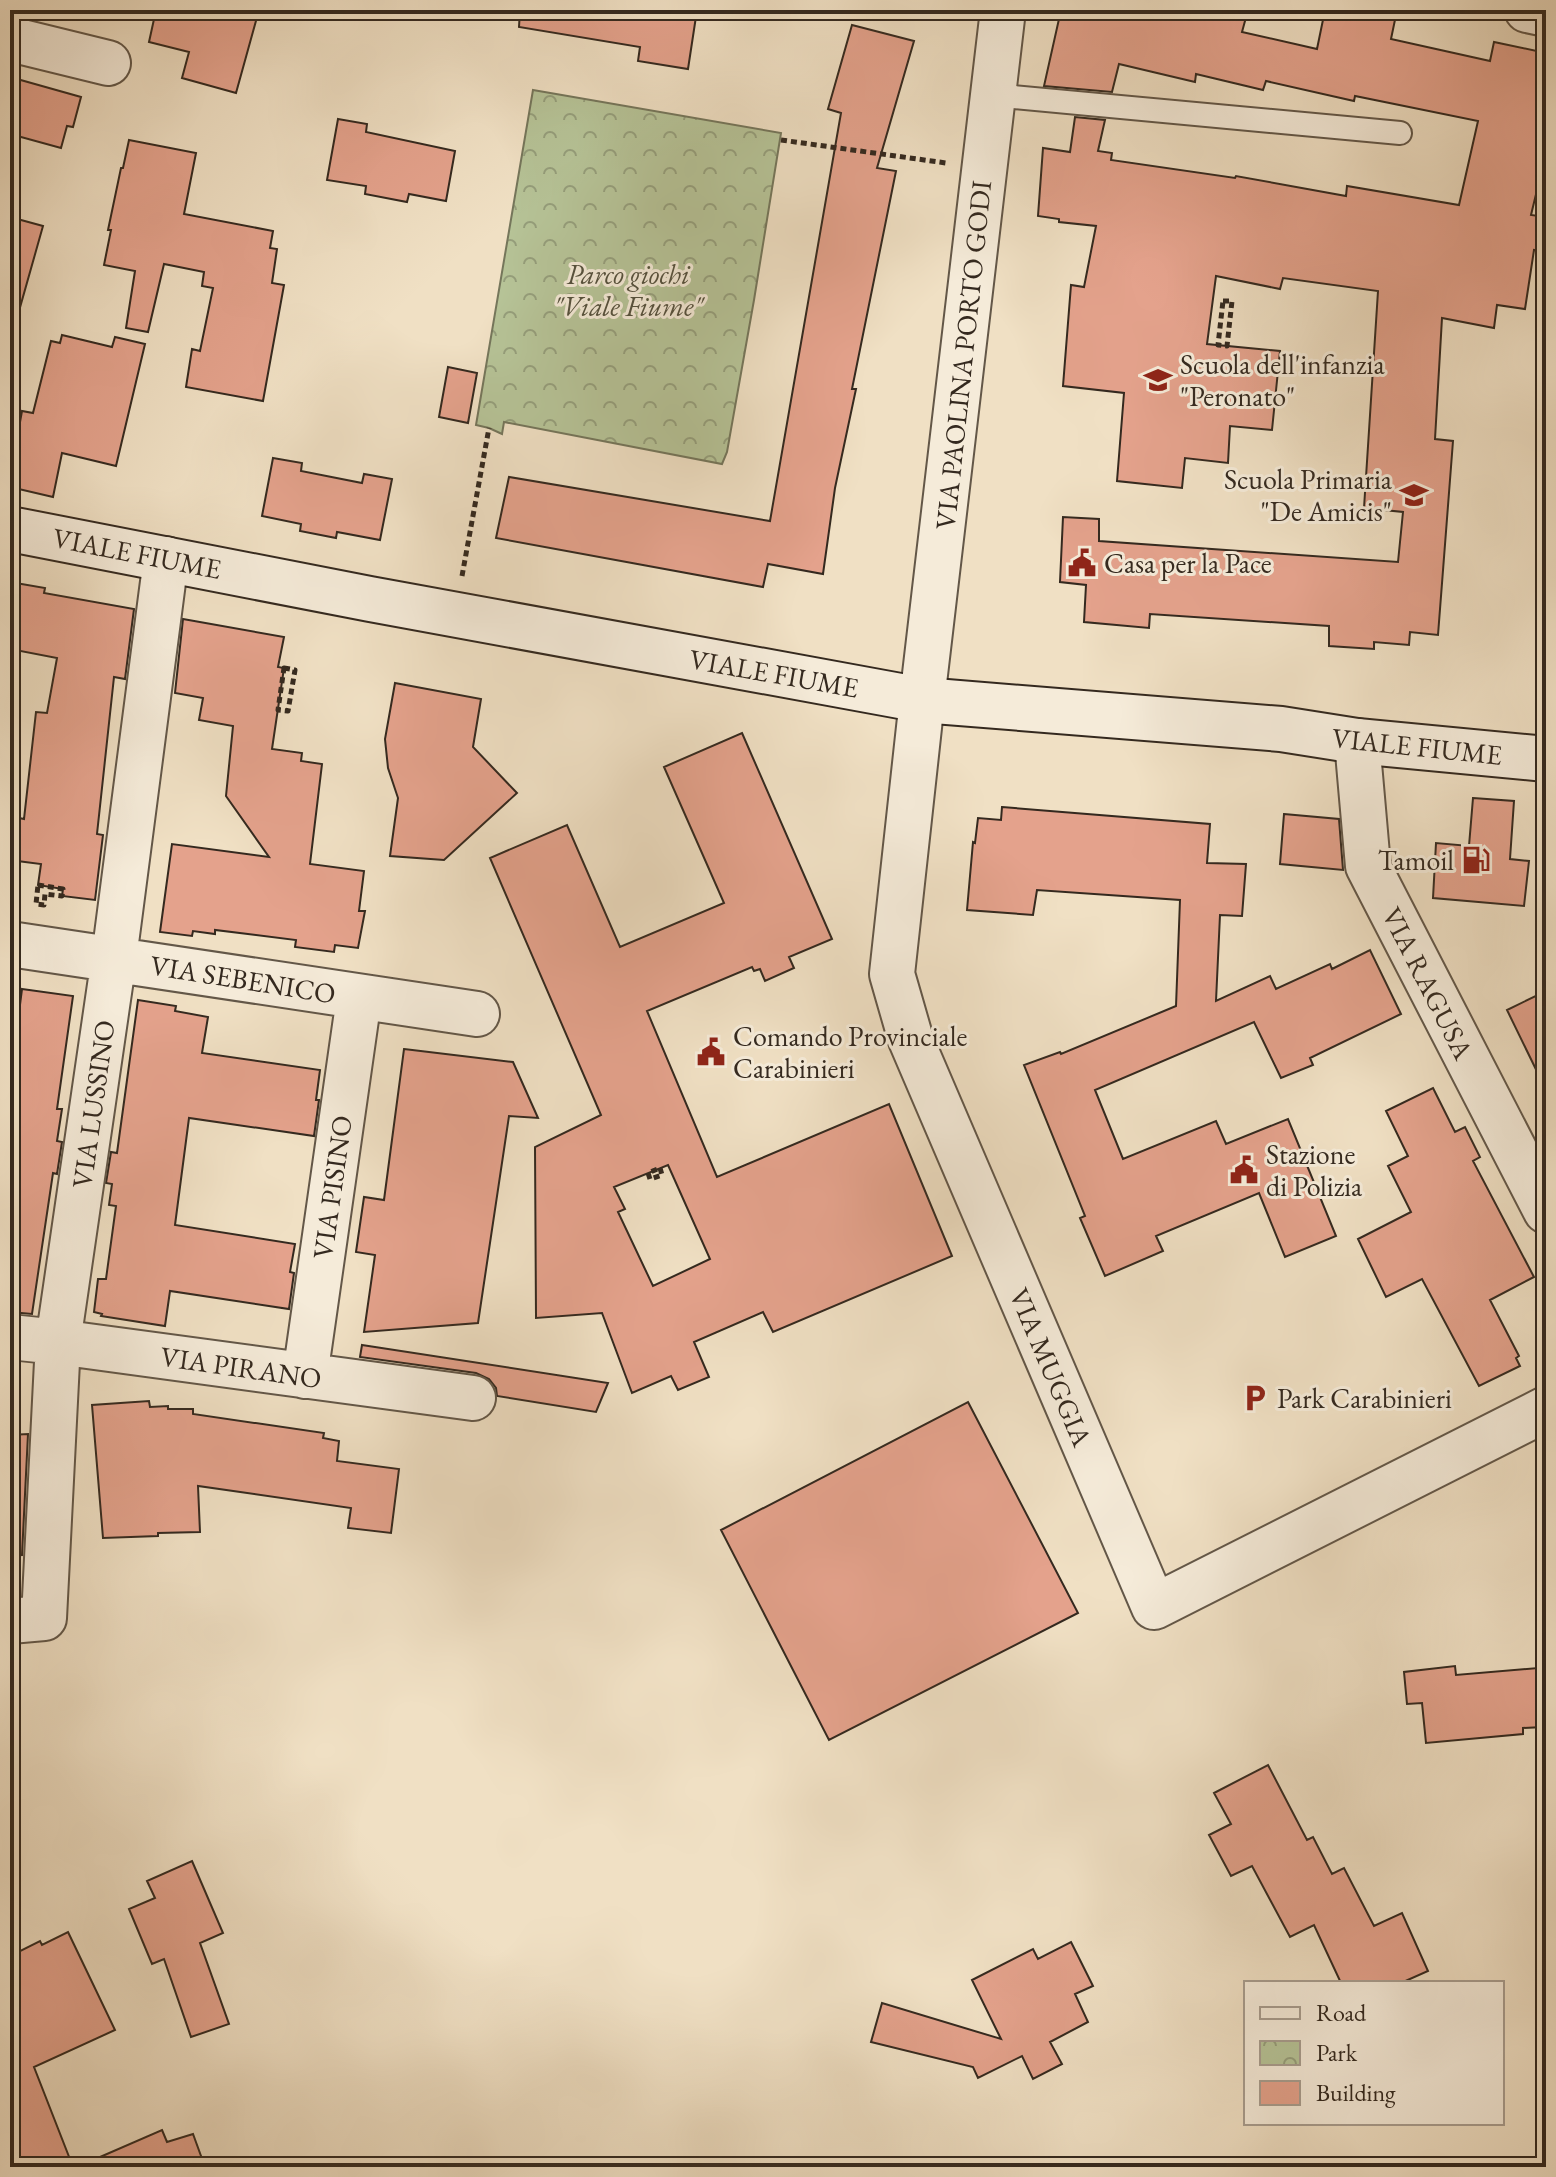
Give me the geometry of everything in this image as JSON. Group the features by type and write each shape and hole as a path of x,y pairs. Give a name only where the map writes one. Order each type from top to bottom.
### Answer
{"street":[{"name":"VIA PAOLINA PORTO GODI","path":"922,700 1003,10"},
{"path":"1527,10 1546,14"},
{"path":"10,39 108,63"},
{"name":"VIALE FIUME","path":"10,529 922,700 1281,729 1357,741 1546,759"},
{"name":"VIA LUSSINO","path":"10,1621 44,1618 58,1342 114,958 166,559"},
{"name":"VIA MUGGIA","path":"922,700 892,974 911,1040 1154,1607 1546,1409"},
{"name":"VIA RAGUSA","path":"1357,741 1368,866 1546,1211"},
{"name":"VIA SEBENICO","path":"10,944 477,1014"},
{"name":"VIA PISINO","path":"305,1376 359,998"},
{"name":"VIA PIRANO","path":"10,1337 473,1398"}],"lane":[{"path":"992,95 1400,133"}],"path":[{"path":"781,140 984,168"},
{"path":"1223,301 1232,301 1227,346 1218,345 1223,301"},
{"path":"455,614 489,428"},
{"path":"284,668 295,670 288,711 278,710 284,668"},
{"path":"38,885 63,889 62,896 45,894 44,905 36,904 38,885"}],"green space":[{"name":"Parco giochi \"Viale Fiume\"","path":"533,90 781,133 727,452 722,464 504,422 502,434 476,425"}],"building":[{"path":"156,10 259,10 236,93 182,78 189,52 149,42"},
{"path":"520,10 697,10 688,69 638,61 640,47 519,27"},
{"path":"1061,10 1248,10 1242,32 1317,49 1325,10 1371,10 1396,15 1391,39 1490,61 1494,42 1546,53 1546,153 1531,215 1546,217 1541,251 1534,250 1525,309 1497,305 1494,328 1442,318 1435,439 1453,441 1438,635 1410,632 1409,645 1374,642 1374,649 1329,646 1329,626 1150,614 1149,628 1084,622 1086,585 1060,582 1063,517 1099,519 1099,541 1398,562 1403,512 1364,508 1378,291 1283,278 1280,289 1216,276 1207,344 1280,351 1272,430 1230,426 1228,463 1185,458 1182,488 1117,481 1124,393 1063,386 1071,285 1084,287 1096,226 1038,216 1043,148 1070,152 1075,117 1105,120 1098,151 1112,153 1111,160 1236,176 1346,196 1347,186 1459,205 1478,121 1355,96 1354,101 1266,81 1263,90 1196,74 1195,82 1119,64 1112,92 1044,86"},
{"path":"852,25 914,41 877,168 896,171 852,389 856,389 835,488 823,574 768,564 763,587 496,538 509,477 770,521 841,113 828,109"},
{"path":"10,77 81,97 73,127 67,126 61,148 10,134"},
{"path":"338,119 367,124 366,132 455,151 446,201 409,194 407,202 365,194 366,186 327,180"},
{"path":"129,140 196,153 184,214 273,231 270,248 277,249 272,283 284,285 263,401 186,387 192,349 200,351 213,288 202,286 204,272 164,264 148,332 126,328 135,271 104,265 111,230 108,230"},
{"path":"10,217 43,226 19,311 10,309"},
{"path":"62,335 112,347 115,337 145,344 116,466 62,453 53,497 10,487 10,477 22,411 33,413 51,341 60,343"},
{"path":"448,367 477,373 468,423 439,417"},
{"path":"273,458 302,463 301,471 362,483 364,474 392,479 380,540 337,532 336,538 300,531 301,524 262,516"},
{"path":"10,582 45,588 44,593 134,609 125,679 114,677 97,834 103,835 95,900 62,896 63,889 38,885 41,864 10,860 10,816 24,819 36,712 47,713 57,658 10,649"},
{"path":"183,619 284,637 278,667 284,668 272,749 302,753 301,761 322,764 310,864 364,871 359,911 365,911 358,948 335,945 334,952 295,947 296,940 215,930 215,934 193,931 192,936 160,932 172,844 269,857 226,796 233,726 199,720 203,698 175,693"},
{"path":"395,683 481,699 473,747 517,793 444,860 390,856 398,798 388,768 385,739"},
{"path":"742,733 832,939 789,957 794,968 765,981 760,969 754,971 752,967 647,1011 717,1177 889,1104 952,1256 773,1332 763,1312 694,1342 709,1377 678,1390 671,1376 632,1393 602,1313 536,1318 535,1147 601,1115 490,858 567,825 620,947 724,903 664,767","holes":["668,1165 710,1259 653,1286 618,1212 625,1209 614,1187"]},
{"path":"1473,798 1514,801 1510,859 1529,861 1524,906 1433,898 1436,843 1469,846"},
{"path":"1002,807 1210,824 1207,863 1246,864 1242,916 1220,915 1216,1001 1270,976 1276,989 1330,964 1332,969 1370,950 1401,1014 1310,1058 1313,1065 1281,1078 1254,1022 1095,1090 1123,1159 1216,1121 1226,1144 1288,1119 1336,1236 1285,1257 1259,1193 1156,1236 1163,1251 1105,1276 1080,1218 1085,1216 1024,1065 1061,1054 1176,1006 1180,900 1037,890 1033,915 967,910 978,818 1001,820"},
{"path":"1284,814 1339,819 1343,870 1280,864"},
{"path":"22,989 73,996 57,1109 62,1109 57,1141 62,1142 57,1174 53,1173 32,1314 10,1312 10,1035 16,1036"},
{"path":"1546,991 1546,1090 1507,1010"},
{"path":"138,1000 176,1006 175,1011 208,1017 202,1053 320,1070 314,1136 189,1118 175,1225 295,1244 290,1272 294,1273 289,1309 170,1291 165,1326 101,1316 94,1312 98,1279 106,1279 116,1206 109,1205 112,1184 106,1183 111,1152 117,1153"},
{"path":"404,1049 513,1062 538,1118 509,1116 478,1323 364,1332 375,1255 356,1252 364,1197 384,1200"},
{"path":"1433,1088 1455,1132 1465,1127 1480,1157 1473,1161 1534,1277 1490,1300 1519,1356 1516,1358 1520,1366 1479,1386 1422,1279 1386,1297 1358,1239 1411,1212 1388,1166 1408,1156 1386,1111"},
{"path":"362,1345 608,1383 596,1412 497,1396 496,1388 489,1379 476,1373 360,1357"},
{"path":"149,1401 150,1407 193,1409 193,1414 324,1433 323,1438 339,1441 337,1461 399,1469 391,1533 348,1528 351,1508 198,1486 200,1532 103,1538 92,1405"},
{"path":"968,1402 1078,1613 829,1740 721,1530"},
{"path":"28,1434 22,1555 10,1556 10,1435"},
{"path":"1455,1666 1456,1675 1538,1668 1543,1727 1523,1728 1523,1734 1426,1743 1422,1703 1407,1704 1404,1672"},
{"path":"1268,1765 1307,1840 1313,1837 1332,1874 1344,1868 1374,1926 1402,1913 1428,1971 1406,1981 1340,1981 1314,1925 1290,1937 1252,1866 1231,1876 1209,1835 1231,1824 1214,1793"},
{"path":"192,1861 223,1933 200,1943 229,2024 191,2037 164,1959 152,1964 129,1909 155,1898 147,1881"},
{"path":"68,1932 115,2030 34,2067 73,2167 10,2167 10,1956"},
{"path":"1071,1942 1093,1986 1075,1994 1088,2022 1050,2042 1062,2064 1033,2079 1022,2056 978,2078 973,2067 871,2042 882,2003 1001,2039 972,1980 1033,1949 1038,1959"},
{"path":"162,2130 167,2142 193,2134 205,2167 77,2167"}],"place":[{"name":"Scuola dell'infanzia \"Peronato\"","path":"1158,380"},
{"name":"Scuola Primaria \"De Amicis\"","path":"1414,495"},
{"name":"Casa per la Pace","path":"1082,563"},
{"name":"Tamoil","path":"1476,860"},
{"name":"Comando Provinciale Carabinieri","path":"711,1052"},
{"name":"Stazione di Polizia","path":"1244,1170"},
{"name":"Park Carabinieri","path":"1255,1398"}]}
